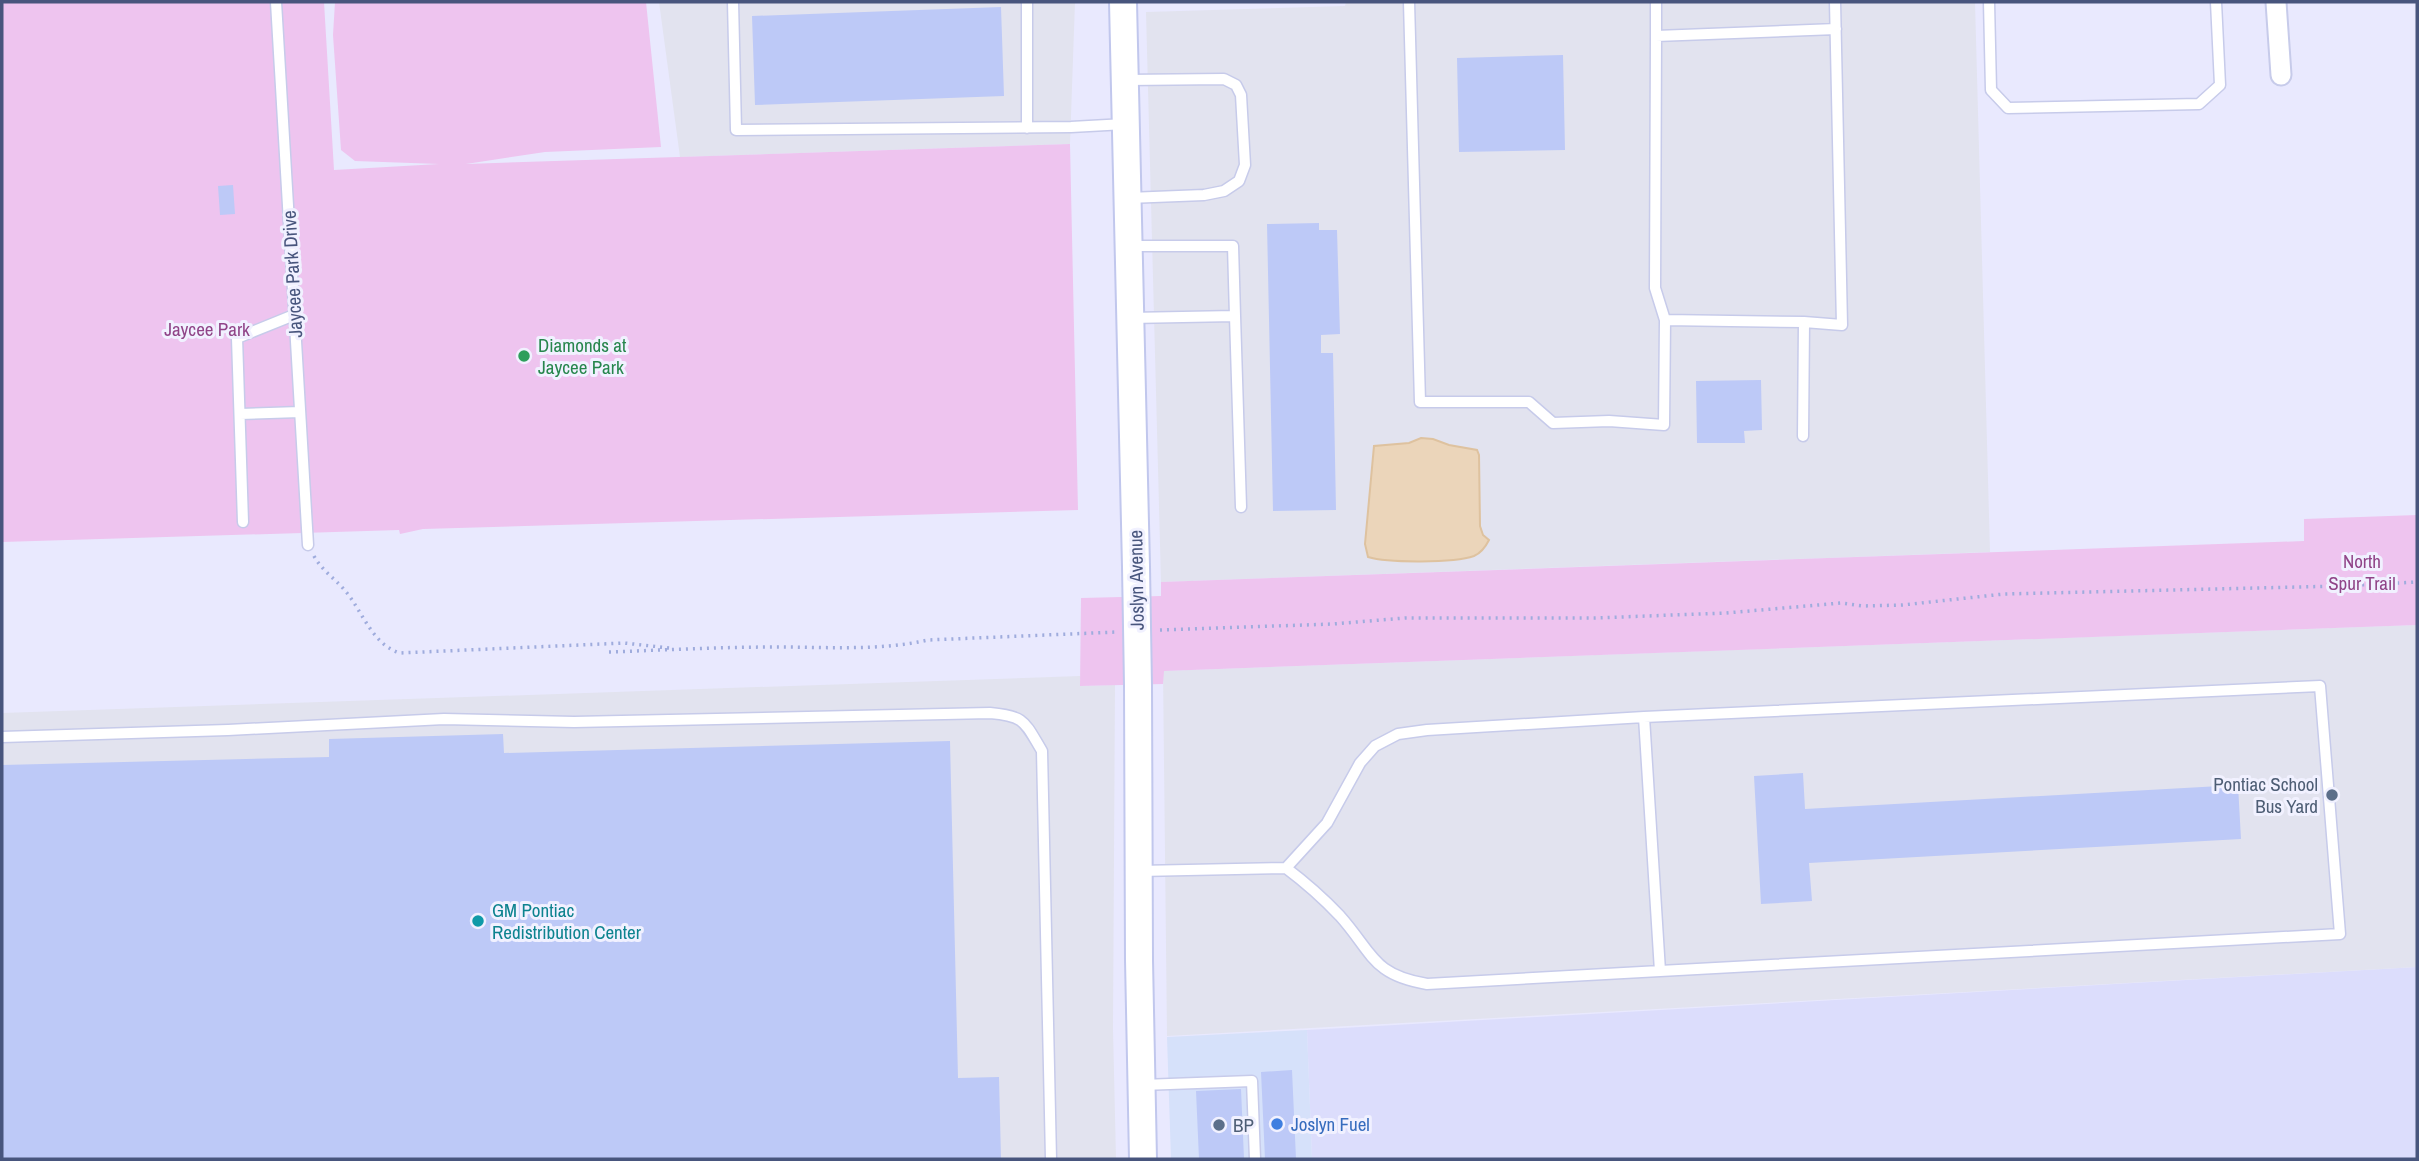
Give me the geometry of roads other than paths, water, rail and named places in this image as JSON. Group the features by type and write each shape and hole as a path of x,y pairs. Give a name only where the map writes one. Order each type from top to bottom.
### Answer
{"main road":[{"name":"Joslyn Avenue","path":"1123,2 1136,567 1143,1159"}],"street":[{"path":"2276,2 2281,75"}],"lane":[{"name":"Jaycee Park Drive","path":"276,2 308,545"},
{"path":"733,2 736,130 1027,128 1126,124"},
{"path":"1027,2 1027,128"},
{"path":"1409,2 1420,402 1530,402 1553,423 1609,421 1664,425 1665,320 1655,288 1656,2"},
{"path":"1665,320 1842,325 1835,2"},
{"path":"1989,2 1991,90 2008,107 2199,104 2220,86 2216,2"},
{"path":"1656,36 1836,29"},
{"path":"1125,80 1224,79 1236,86 1241,95 1245,165 1239,181 1224,191 1203,195 1127,198"},
{"path":"1128,246 1233,246 1241,507"},
{"path":"243,522 237,338 294,315"},
{"path":"1130,318 1235,316"},
{"path":"1803,436 1804,323"},
{"path":"240,414 300,412"},
{"path":"1139,871 1286,868 1310,886 1341,918 1368,955 1386,972 1407,981 1427,984 2340,934 2320,686 1644,716 1398,734 1375,746 1360,763 1327,823 1286,868"},
{"path":"2,737 202,731 444,719 574,722 990,713 1015,715 1028,728 1042,751 1051,1159"},
{"path":"1644,716 1660,971"},
{"path":"1142,1085 1252,1081 1255,1159"}],"place":[{"name":"Diamonds at Jaycee Park","path":"524,356"},
{"name":"Pontiac School Bus Yard","path":"2332,795"},
{"name":"GM Pontiac Redistribution Center","path":"478,921"},
{"name":"Joslyn Fuel","path":"1277,1124"},
{"name":"BP","path":"1219,1125"}],"park label":[{"name":"Jaycee Park","path":"207,329"},
{"name":"North Spur Trail","path":"2362,572"}]}
